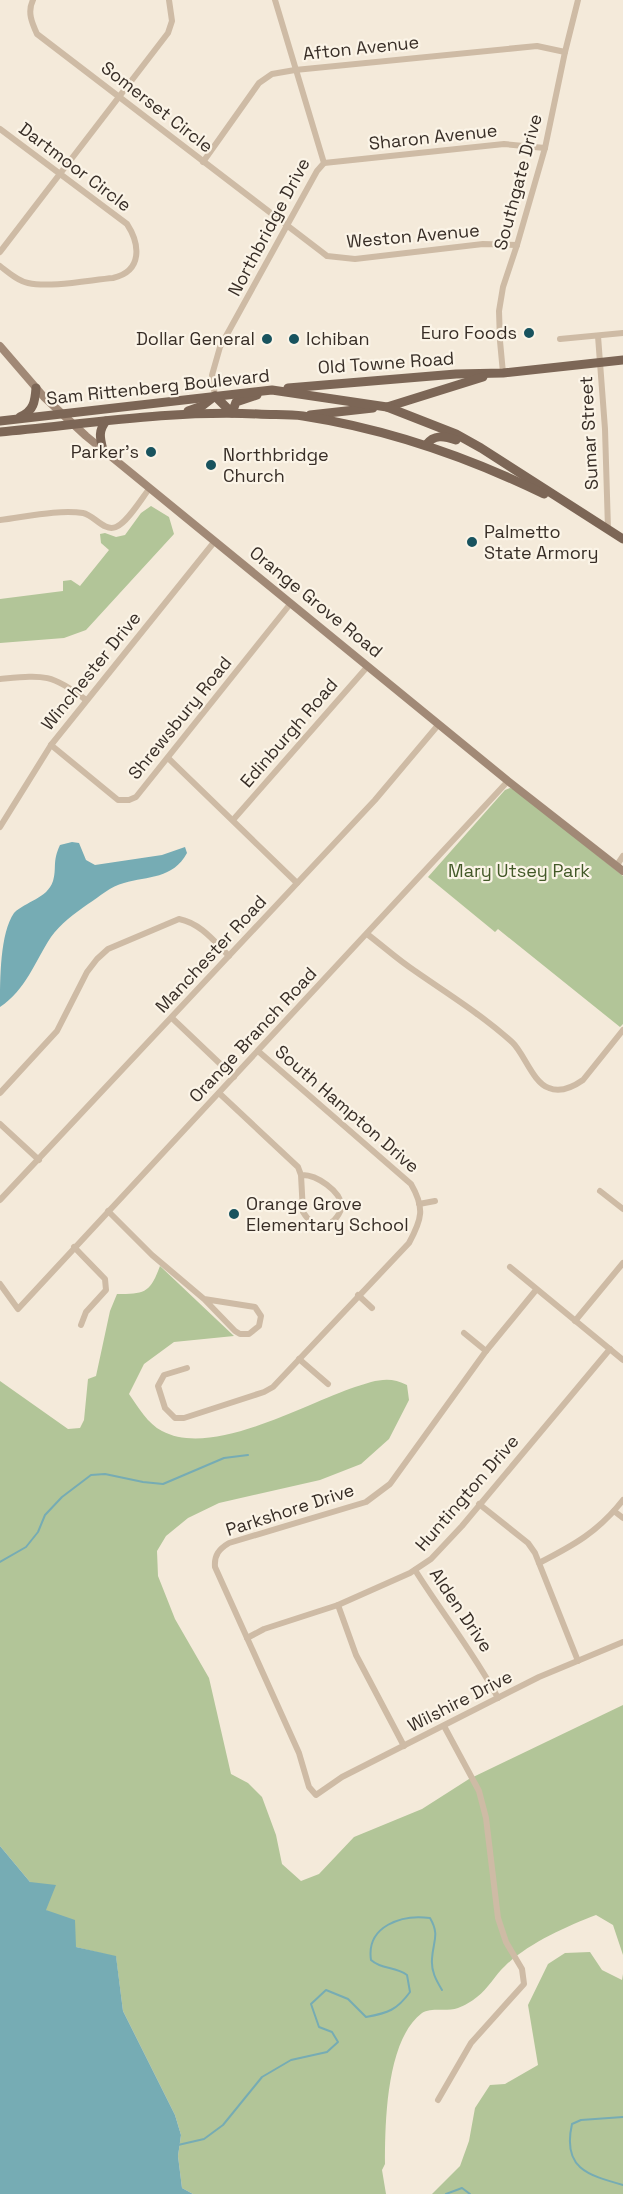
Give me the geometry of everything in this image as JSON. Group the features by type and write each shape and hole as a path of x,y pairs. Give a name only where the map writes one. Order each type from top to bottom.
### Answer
{"main road":[{"name":"Old Towne Road","path":"301,416 387,407 478,378 503,373 623,360"},
{"name":"Old Towne Road","path":"272,390 456,374 503,373"},
{"path":"15,419 32,409 36,388"},
{"name":"Sam Rittenberg Boulevard","path":"0,421 272,390 387,407 447,430 481,448 623,539"},
{"path":"177,414 202,406 215,396 232,413 236,402 272,390"},
{"name":"Sam Rittenberg Boulevard","path":"0,432 177,414 232,413 301,416 373,430 426,446 506,476 579,511"},
{"path":"104,450 99,437 100,430 106,421"},
{"path":"426,446 433,438 445,436 481,448"}],"street":[{"name":"Somerset Circle","path":"33,0 30,20 37,34 286,226"},
{"path":"0,252 168,33 172,21 169,0"},
{"name":"Northbridge Drive","path":"215,396 212,375 220,348 286,226 317,171 324,163 275,0"},
{"name":"Southgate Drive","path":"503,373 499,312 503,287 545,148 578,0"},
{"name":"Afton Avenue","path":"203,162 259,82 272,74 537,46 565,52"},
{"name":"Dartmoor Circle","path":"0,129 127,224 137,245 132,267 122,276 113,278 41,285 27,283 0,266"},
{"name":"Sharon Avenue","path":"324,163 504,144 545,148"},
{"name":"Weston Avenue","path":"286,226 327,256 342,259 483,244 517,245"},
{"path":"560,339 623,333"},
{"name":"Sumar Street","path":"598,336 608,529"},
{"name":"Orange Grove Road","path":"0,346 60,414 149,489 508,781 620,868"},
{"path":"0,519 86,513 108,527 116,528 124,522 149,489"},
{"name":"Winchester Drive","path":"0,827 51,745 215,541"},
{"name":"Shrewsbury Road","path":"51,745 118,800 129,800 136,797 291,603"},
{"name":"Edinburgh Road","path":"233,820 368,666"},
{"path":"0,679 47,677 66,684 86,700"},
{"name":"Manchester Road","path":"0,1200 375,800 439,724"},
{"path":"168,758 297,884"},
{"name":"Orange Branch Road","path":"0,1284 18,1309 508,781"},
{"path":"620,868 623,856"},
{"path":"0,1093 57,1030 87,972 108,950 179,919 190,921 200,927 229,956"},
{"path":"367,934 413,970 477,1013 514,1044 538,1080 549,1089 568,1089 577,1085 623,1030"},
{"path":"171,1018 234,1077"},
{"name":"South Hampton Drive","path":"258,1052 411,1184 420,1204"},
{"path":"219,1093 298,1167 301,1175 303,1212 312,1222 327,1226 336,1220 342,1207 339,1196 313,1176 301,1175"},
{"path":"0,1124 39,1160"},
{"path":"600,1191 623,1209"},
{"path":"187,1368 164,1375 158,1386 165,1408 175,1418 184,1418 273,1387 409,1243 421,1216 420,1204 435,1201"},
{"path":"108,1211 152,1255 204,1299 240,1334 249,1334 259,1326 261,1316 255,1307 204,1299"},
{"path":"74,1247 105,1279 107,1285 106,1290 86,1312 81,1325"},
{"path":"575,1321 623,1263"},
{"path":"510,1267 623,1360"},
{"name":"Parkshore Drive","path":"316,1795 309,1786 299,1753 215,1567 216,1554 229,1543 366,1502 378,1494 390,1484 486,1351 536,1290"},
{"path":"358,1295 372,1308"},
{"path":"464,1333 486,1351"},
{"name":"Huntington Drive","path":"247,1638 264,1629 338,1605 415,1570 441,1550 610,1349"},
{"path":"299,1359 328,1384"},
{"path":"539,1563 579,1542 623,1500"},
{"path":"479,1504 528,1543 539,1563 578,1661"},
{"path":"614,1511 623,1518"},
{"name":"Alden Drive","path":"415,1570 481,1667 498,1698"},
{"path":"338,1605 356,1655 404,1746"},
{"name":"Wilshire Drive","path":"316,1795 342,1777 539,1677 623,1642"},
{"path":"438,2100 471,2043 524,1984 522,1969 506,1942 498,1918 486,1818 479,1791 444,1726"}],"green space":[{"path":"151,506 169,517 174,534 86,630 64,638 0,643 0,599 63,591 63,581 71,580 80,586 109,550 101,543 100,534 105,533 116,537 125,535 141,513"},
{"name":"Mary Utsey Park","path":"510,788 516,790 623,876 623,1024 620,1027 498,929 495,932 428,877 505,790"},
{"path":"160,1266 234,1336 174,1342 144,1364 129,1394 148,1420 162,1431 183,1438 206,1438 258,1426 368,1383 394,1380 407,1385 409,1400 389,1439 361,1464 320,1480 219,1503 188,1518 166,1536 157,1551 158,1576 175,1619 209,1678 231,1774 248,1783 262,1797 276,1835 282,1864 301,1881 319,1874 354,1837 422,1809 469,1779 623,1705 623,1955 613,1925 596,1915 560,1930 524,1950 501,1970 481,1994 465,2005 454,2009 430,2010 422,2013 410,2026 394,2062 387,2105 385,2164 382,2170 386,2194 193,2194 182,2188 178,2156 181,2135 175,2115 123,2011 116,1957 76,1947 46,1910 30,1882 0,1846 0,1381 68,1429 80,1428 84,1420 88,1379 96,1376 110,1311 117,1294 145,1290 153,1282"},
{"path":"590,1952 602,1970 622,1980 623,1974 623,2194 432,2194 460,2166 469,2141 475,2108 490,2085 505,2084 538,2065 528,2005 548,1964 565,1953"}],"water":[{"path":"79,843 86,860 95,865 162,855 185,847 187,853 175,868 159,875 114,887 68,919 51,937 17,992 0,1007 3,944 9,922 14,913 41,896 50,887 60,845"},
{"path":"0,1846 30,1882 56,1885 46,1910 75,1920 76,1947 116,1956 123,2011 175,2115 181,2135 178,2156 182,2188 193,2194 0,2194"}],"waterway":[{"path":"0,1562 26,1547 38,1532 45,1515 62,1497 91,1475 105,1474 163,1484 224,1458 248,1455"},
{"path":"178,2145 204,2139 223,2125 262,2077 291,2060 327,2052 338,2042 332,2032 319,2027 311,2004 326,1990 348,1999 366,2017 386,2012 401,2003 410,1992 407,1975 371,1960 374,1939 388,1925 408,1918 430,1918 435,1929 432,1968 442,1990"},
{"path":"623,2117 581,2120 572,2124 570,2139 574,2160 580,2167 588,2173 623,2185"},
{"path":"446,2194 462,2188 470,2194"}],"place":[{"name":"Euro Foods","path":"529,333"},
{"name":"Dollar General","path":"267,339"},
{"name":"Ichiban","path":"294,339"},
{"name":"Parker's","path":"151,452"},
{"name":"Northbridge Church","path":"211,465"},
{"name":"Palmetto State Armory","path":"472,542"},
{"name":"Orange Grove Elementary School","path":"234,1214"}]}
